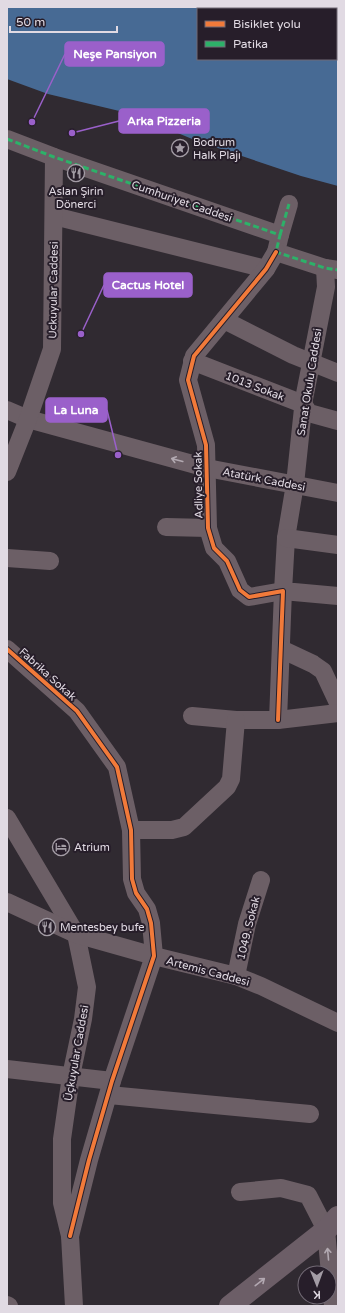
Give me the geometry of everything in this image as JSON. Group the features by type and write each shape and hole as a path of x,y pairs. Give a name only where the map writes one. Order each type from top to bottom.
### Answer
{"main road":[{"path":"230,1306 332,1223"}],"street":[{"name":"Cumhuriyet Caddesi","path":"7,139 54,157 280,235"},
{"name":"Uckuyular Caddesi","path":"28,419 52,349 54,157"},
{"path":"289,204 276,252 332,269"},
{"path":"54,216 266,269"},
{"name":"Adliye Sokak","path":"276,252 266,269 241,296 224,320 194,356 192,361 188,380 206,445 208,528 214,548 227,561 240,590 249,597 283,591 338,596"},
{"name":"Sanat Okulu Caddesi","path":"283,591 286,538 303,404 326,287 332,269"},
{"path":"224,320 312,363 338,373"},
{"name":"1013 Sokak","path":"192,361 303,404 309,413 338,421"},
{"name":"Atatürk Caddesi","path":"7,410 28,419 207,468 338,493"},
{"path":"7,472 28,419"},
{"name":"Adliye Sokak","path":"166,527 208,528"},
{"path":"286,538 338,545"},
{"path":"7,558 50,561"},
{"path":"278,720 283,591"},
{"name":"Fabrika Sokak","path":"7,649 76,711 117,767 131,830 132,879 136,893 147,909 151,923 154,956"},
{"path":"281,649 313,664 323,671 338,703"},
{"path":"192,716 236,720 278,720 338,712"},
{"path":"131,830 172,830 184,826 227,787 231,779 236,720"},
{"name":"Üçkuyular Caddesi","path":"7,818 76,934 87,987 83,1019 71,1076 62,1139 62,1202 70,1236 74,1306"},
{"name":"1049. Sokak","path":"236,976 247,924 261,880"},
{"name":"Artemis Caddesi","path":"7,902 76,934 154,956 236,976 261,986 338,1023"},
{"path":"70,1236 89,1160 154,956"},
{"path":"7,1070 71,1076 111,1088 310,1114"},
{"path":"240,1192 281,1188 308,1195 332,1223 333,1306"}],"water":[{"path":"7,7 338,7 338,186 301,176 197,141 132,114 48,94 7,79"}],"marked path":[{"path":"7,139 54,157 280,235 276,252 325,268 338,270"},
{"path":"280,235 289,204"}],"cycle path":[{"path":"276,252 266,269 194,356 188,380 206,445 208,528 214,548 227,561 240,590 249,597 283,591 278,720"},
{"path":"7,649 77,711 117,767 131,830 132,879 136,893 147,909 151,923 154,956 112,1081 89,1160 70,1236"}],"place":[{"name":"Neşe Pansiyon","path":"32,122"},
{"name":"Arka Pizzeria","path":"72,133"},
{"name":"Bodrum Halk Plajı","path":"180,148"},
{"name":"Aslan Şirin Dönerci","path":"76,173"},
{"name":"Cactus Hotel","path":"81,334"},
{"name":"La Luna","path":"118,455"},
{"name":"Atrium","path":"61,847"},
{"name":"Mentesbey bufe","path":"47,927"}]}
